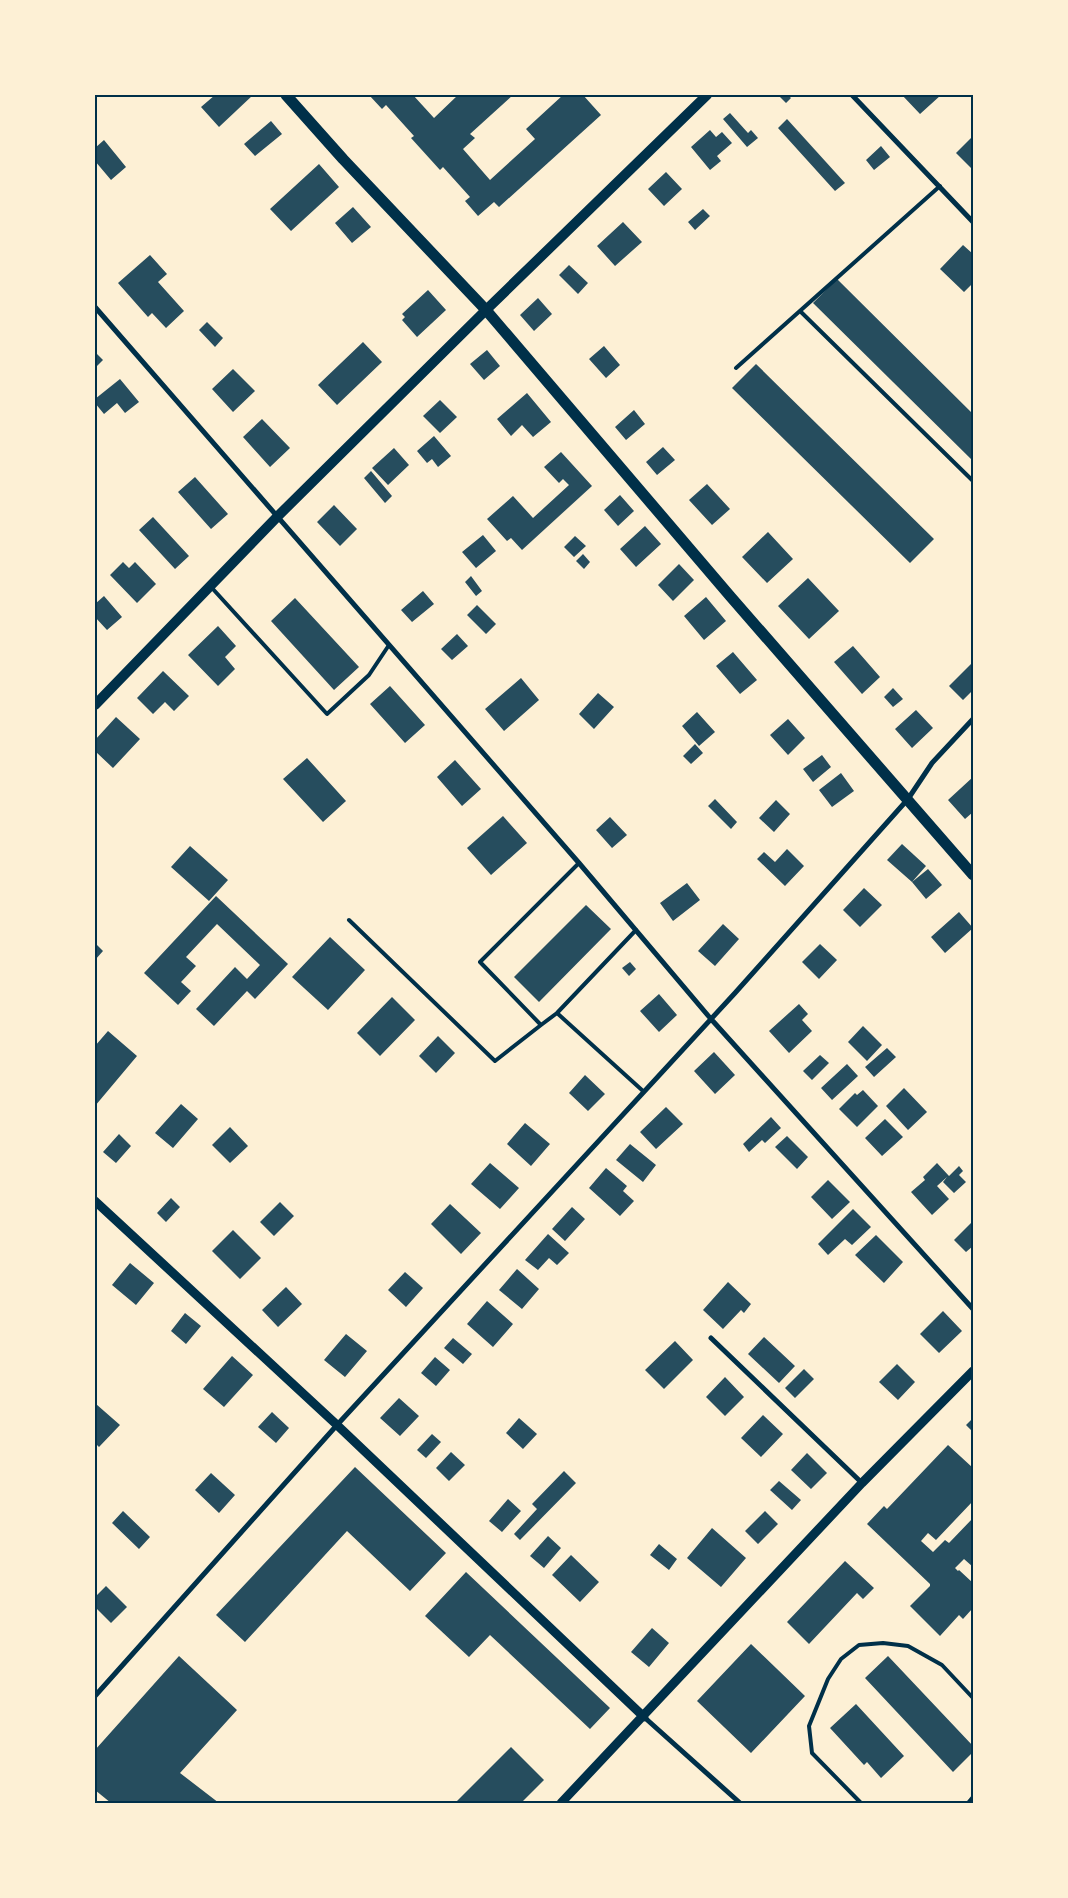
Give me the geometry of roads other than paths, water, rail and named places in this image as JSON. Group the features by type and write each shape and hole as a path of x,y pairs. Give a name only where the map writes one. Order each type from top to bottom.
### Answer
{"main road":[{"path":"286,95 343,159 486,310 730,596 973,875"},
{"path":"95,705 278,516 707,95"}],"street":[{"path":"852,95 973,222"},
{"path":"95,307 579,863 711,1019 973,1309"},
{"path":"95,1696 337,1425 711,1019 908,799 932,763 973,719"},
{"path":"95,1201 337,1425 644,1716 740,1803"},
{"path":"711,1338 862,1483"},
{"path":"561,1803 862,1483 973,1371"}],"lane":[{"path":"736,368 940,186"},
{"path":"800,311 973,481"},
{"path":"210,586 327,714 369,675 389,645"},
{"path":"541,1025 480,962 579,863"},
{"path":"349,920 495,1061 557,1013 636,930"},
{"path":"557,1013 643,1091"},
{"path":"861,1803 812,1753 809,1726 828,1678 841,1659 860,1645 883,1643 908,1646 942,1665 973,1698"},
{"path":"968,1803 973,1797"}]}
